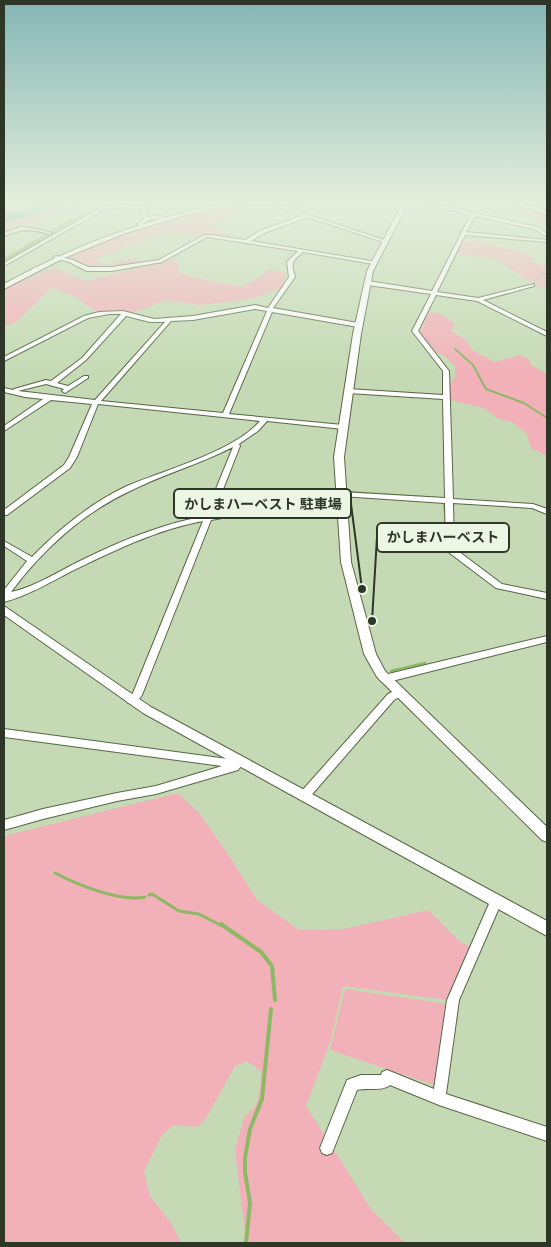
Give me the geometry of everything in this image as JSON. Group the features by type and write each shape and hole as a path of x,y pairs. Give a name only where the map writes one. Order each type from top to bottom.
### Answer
{"main road":[{"path":"4,287 54,259"}],"street":[{"path":"62,259 71,261 87,269 107,270 163,259"},
{"path":"225,415 270,309 292,277 288,267 292,259"},
{"path":"355,259 374,262"},
{"path":"375,259 358,325 339,457 346,562 370,654 384,678 398,693 547,836"},
{"path":"450,259 415,331 446,371 450,549 499,586 547,596"},
{"path":"368,283 478,300 547,334"},
{"path":"478,300 532,285"},
{"path":"4,359 86,317 110,313 125,314 148,321 168,320 250,308 270,309 358,325"},
{"path":"51,384 84,359 125,314"},
{"path":"4,513 67,466 96,402 168,320"},
{"path":"4,429 86,377"},
{"path":"7,392 46,382 69,388"},
{"path":"348,391 447,397"},
{"path":"7,392 343,427"},
{"path":"5,606 7,592 63,532 112,497 234,444 258,428 265,419"},
{"path":"131,700 137,695 237,446 234,444"},
{"path":"5,606 40,584 115,547 170,527 208,518 341,494 534,506 547,512"},
{"path":"4,543 33,562"},
{"path":"5,606 131,700 547,929"},
{"path":"384,678 547,639"},
{"path":"304,796 391,697 398,693"},
{"path":"4,733 230,763 237,759"},
{"path":"4,826 43,814 161,789 234,767 237,759"},
{"path":"439,1098 453,1000 496,901"},
{"path":"327,1148 350,1089 356,1082 385,1082 387,1077 439,1098 547,1134"}],"shaded area":[{"path":"66,259 96,259 103,265 134,259 139,260 140,263 101,268 73,263"},
{"path":"497,259 532,259 532,262 547,266 547,290 524,278"},
{"path":"171,260 178,262 179,272 196,278 242,287 269,270 285,272 284,287 251,299 200,305 166,300 134,312 95,311 75,297 52,287 15,323 4,325 4,289 53,268 86,281"},
{"path":"427,313 435,313 446,317 455,325 451,331 466,340 472,350 495,362 520,355 530,360 531,365 547,374 547,456 531,448 526,433 512,422 498,419 484,408 450,400 449,385 455,377 455,366 442,354 434,352 419,333 424,326 423,320"},
{"path":"178,793 199,813 257,900 299,930 344,929 428,910 460,942 470,946 447,1000 343,986 330,1042 306,1106 371,1209 405,1243 249,1243 245,1233 235,1150 244,1118 256,1105 261,1071 247,1061 235,1066 205,1120 197,1127 173,1125 162,1135 144,1171 150,1196 171,1223 181,1243 4,1243 4,836"},
{"path":"345,989 447,1004 434,1085 330,1050"}],"waterway":[{"path":"4,262 9,259"},
{"path":"535,270 547,275"},
{"path":"455,349 473,365 486,389 524,403 547,418"},
{"path":"347,492 436,498"},
{"path":"442,502 444,503 446,521"},
{"path":"455,527 458,530 463,545"},
{"path":"391,671 425,663"},
{"path":"55,873 75,883 112,895 135,898 145,897"},
{"path":"149,895 152,894 179,911 199,914 222,926"},
{"path":"221,924 261,952 272,966 275,1000"},
{"path":"246,1243 250,1203 245,1172 245,1158 250,1129 262,1099 271,1009"}],"place":[{"name":"かしまハーベスト 駐車場","path":"362,589"},
{"name":"かしまハーベスト","path":"372,621"}]}
